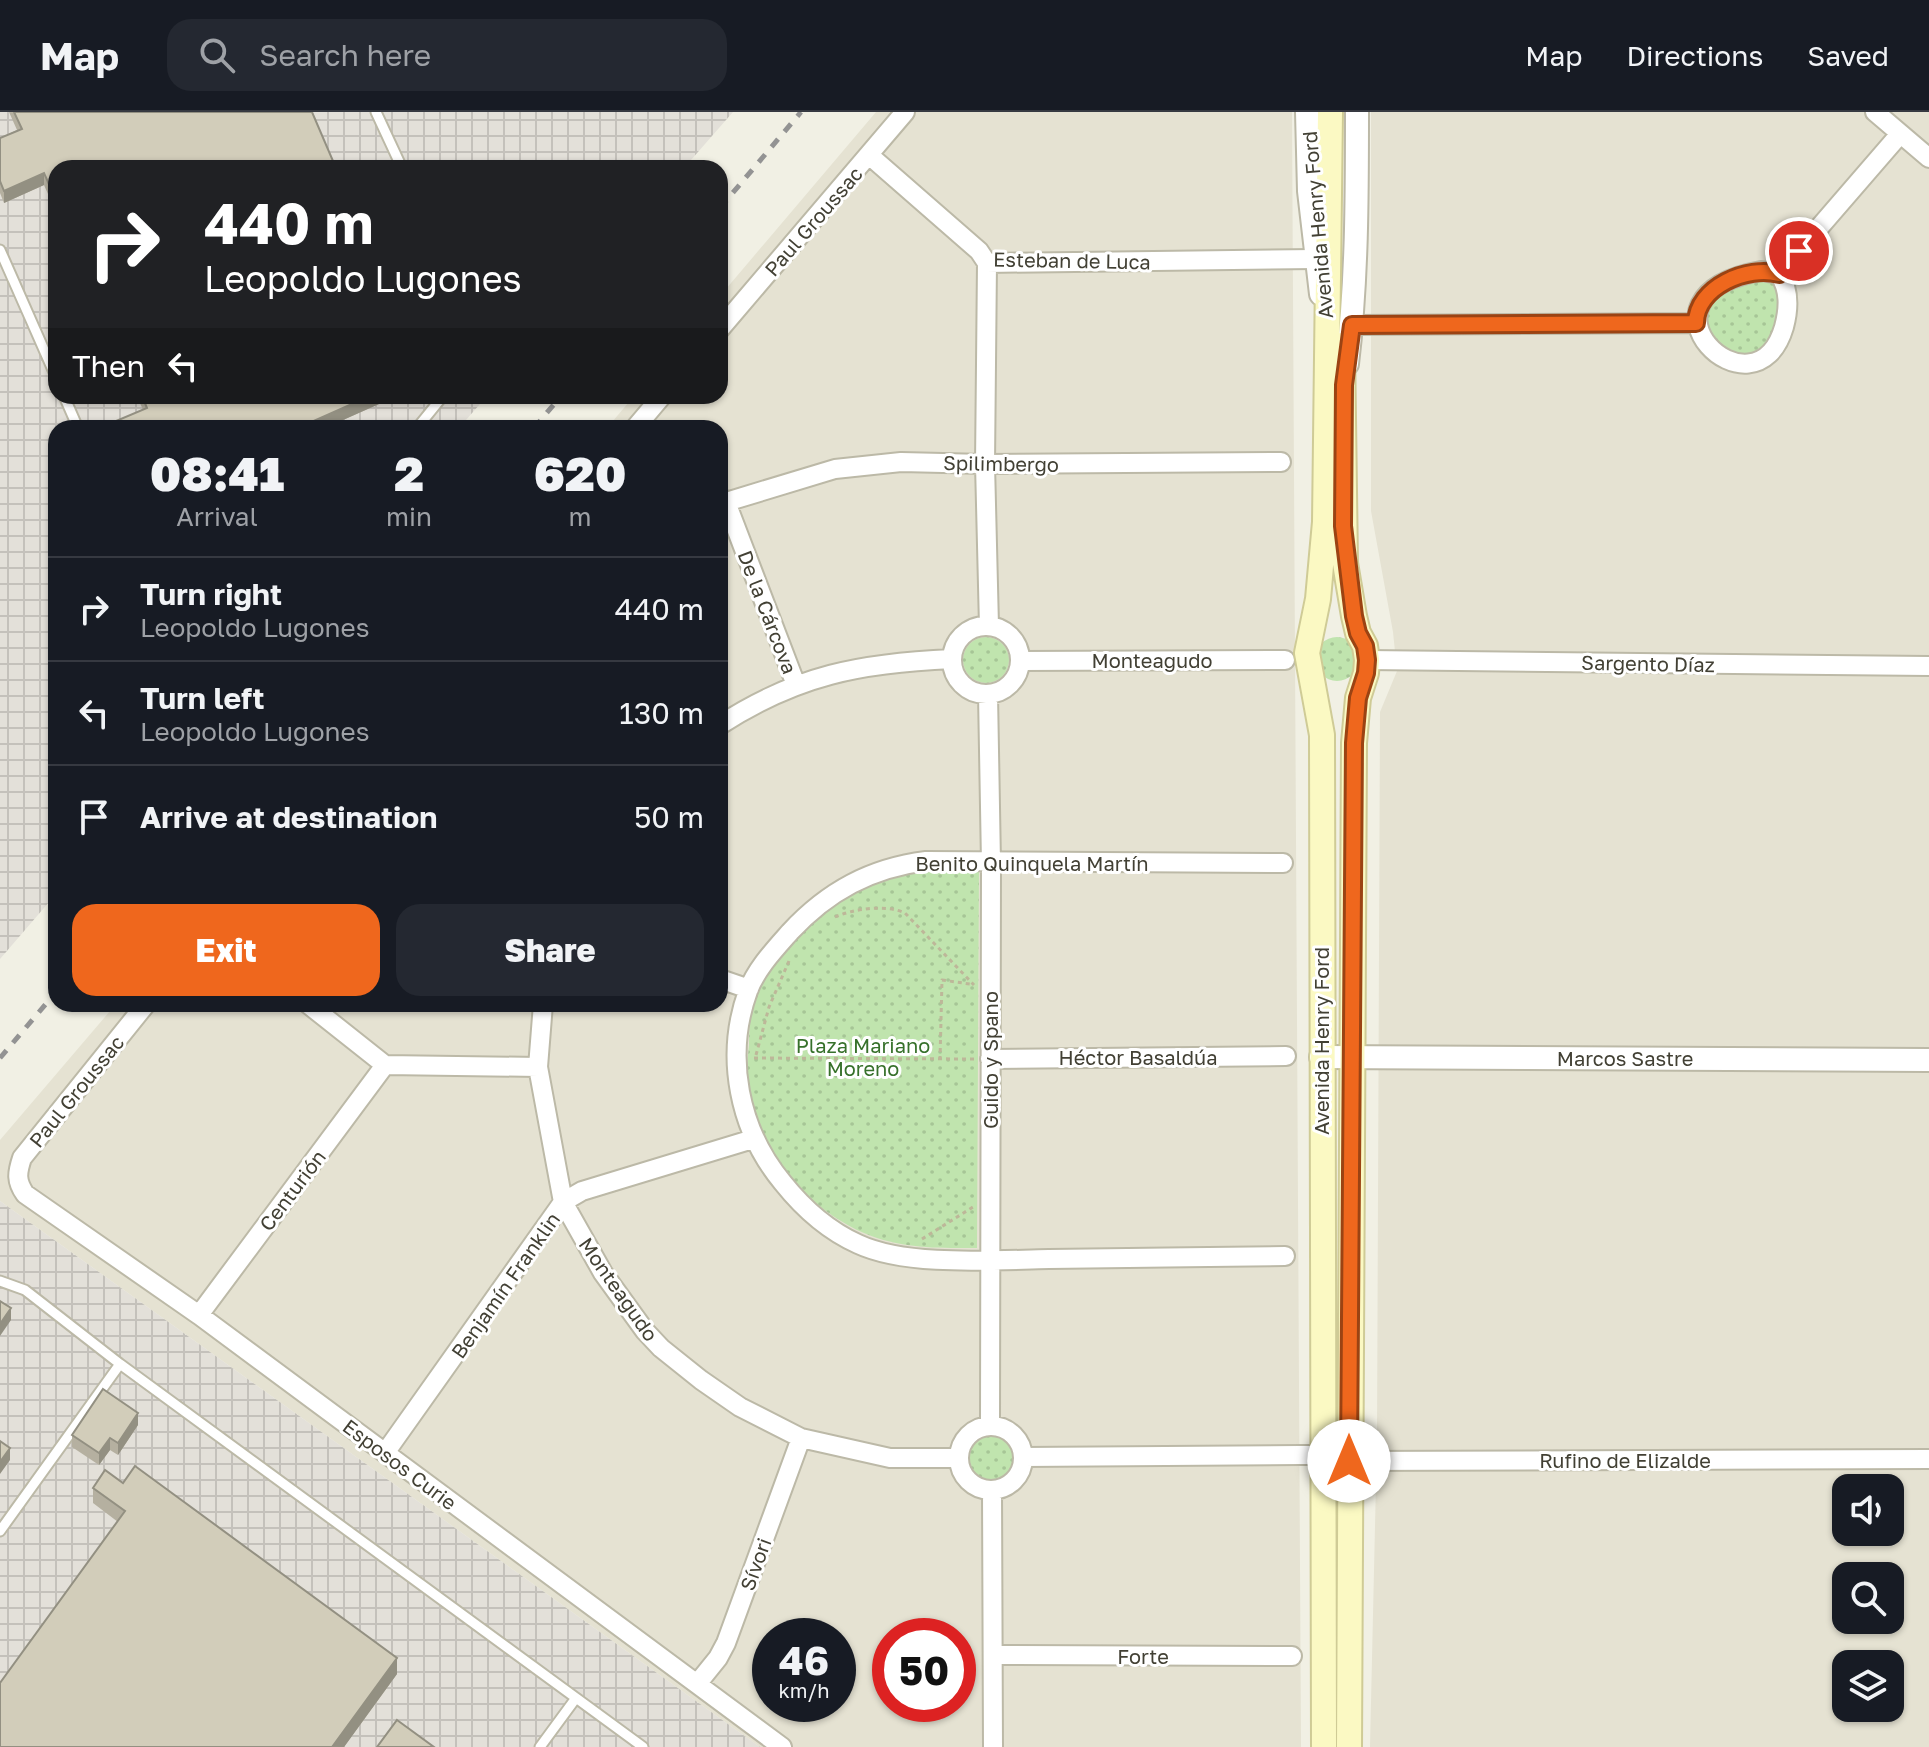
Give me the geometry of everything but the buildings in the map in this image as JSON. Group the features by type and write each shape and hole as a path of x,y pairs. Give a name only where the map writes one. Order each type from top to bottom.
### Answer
{"main road":[{"name":"Avenida Henry Ford","path":"1324,1747 1322,735 1307,653 1312,639 1325,538 1330,112"},
{"name":"Avenida Henry Ford","path":"1330,211 1344,385 1345,563 1358,633 1365,646 1365,670 1356,708 1354,743 1349,1747"},
{"path":"1312,639 1328,628 1343,626 1358,633"},
{"path":"1313,684 1337,692 1365,670"}],"street":[{"name":"Paul Groussac","path":"728,320 905,112"},
{"name":"Avenida Henry Ford","path":"1307,112 1309,191 1327,339"},
{"name":"Avenida Henry Ford","path":"1344,385 1352,325 1357,229 1357,112"},
{"path":"1875,112 1929,158"},
{"path":"1779,274 1900,134"},
{"name":"Esteban de Luca","path":"869,155 979,251 987,263 1315,259"},
{"path":"987,263 985,464 989,626"},
{"path":"1761,271 1779,274 1788,293 1786,317 1775,349 1760,361 1744,365 1733,363 1702,337 1696,323 1699,306 1718,286 1730,279 1761,271"},
{"path":"1352,325 1696,323"},
{"path":"642,420 656,404"},
{"name":"Spilimbergo","path":"728,499 835,469 901,462 1281,462"},
{"name":"De la Cárcova","path":"728,513 796,685"},
{"path":"978,626 989,626 1010,635 1017,645 1020,661 1015,677 1008,686 988,694 966,688 958,680 952,659 959,638 978,626"},
{"path":"728,720 796,685 840,670 873,664 952,659"},
{"name":"Monteagudo","path":"1020,661 1285,660"},
{"name":"Sargento Díaz","path":"1365,670 1929,666"},
{"name":"Guido y Spano","path":"988,694 991,863 981,986 990,1059 990,1425"},
{"name":"Benito Quinquela Martín","path":"1283,863 926,861 868,874 834,893 803,919 776,948 749,989 736,1057 738,1085 753,1139 786,1187 822,1222 876,1251 990,1260 1285,1256"},
{"path":"728,982 749,989"},
{"name":"Paul Groussac","path":"17,1183 22,1158 140,1012"},
{"path":"318,1012 385,1065 538,1067"},
{"name":"Monteagudo","path":"542,1012 538,1067 563,1202 603,1273 661,1348 740,1407 801,1438 890,1458 959,1458"},
{"name":"Héctor Basaldúa","path":"990,1059 1286,1056"},
{"name":"Marcos Sastre","path":"1321,1057 1929,1060"},
{"name":"Centurión","path":"199,1315 385,1065"},
{"name":"Benjamín Franklin","path":"385,1453 563,1202 582,1191 753,1139"},
{"name":"Esposos Curie","path":"17,1183 25,1194 199,1315 782,1747"},
{"path":"990,1425 1014,1434 1023,1457 1022,1467 1011,1483 992,1490 973,1484 961,1468 959,1458 960,1448 972,1432 990,1425"},
{"name":"Sívori","path":"697,1684 726,1643 801,1438"},
{"path":"1023,1457 1322,1455"},
{"name":"Rufino de Elizalde","path":"1322,1455 1349,1461 1929,1459"},
{"path":"992,1490 993,1747"},
{"name":"Forte","path":"994,1655 1292,1656"}],"lane":[{"path":"376,112 398,160"},
{"path":"0,250 48,359"},
{"path":"424,420 436,404"},
{"path":"0,1281 25,1290 120,1364 643,1747"},
{"path":"0,1531 120,1364"},
{"path":"540,1747 576,1698"}],"path":[{"path":"828,920 843,913 894,908 905,913 981,986"},
{"path":"756,1070 756,1058 769,1007 790,959"},
{"path":"940,1060 942,980 981,986"},
{"path":"736,1057 990,1059"},
{"path":"899,1254 990,1196"}],"shaded area":[{"path":"0,112 733,112 691,160 48,160 48,404 480,404 466,420 48,420 48,903 0,959"},
{"path":"876,112 1292,112 1301,1747 760,1747 0,1201 0,1140 109,1012 728,1012 728,420 614,420 627,404 728,404 728,287"},
{"path":"1371,112 1929,112 1929,1747 1370,1747 1377,1438 1380,712 1397,671 1371,511"},
{"path":"0,1201 760,1747 0,1747"}],"green space":[{"path":"1765,280 1775,283 1782,295 1772,342 1756,356 1725,352 1709,334 1702,316 1729,290"},
{"path":"986,637 1003,643 1009,660 1003,677 986,683 969,677 963,660 969,643"},
{"path":"1337,637 1353,643 1359,659 1353,675 1337,681 1321,675 1315,659 1321,643"},
{"name":"Plaza Mariano Moreno","path":"979,867 977,1248 892,1242 864,1233 822,1208 786,1172 771,1151 751,1105 747,1081 752,1007 759,985 782,948 813,917 850,891 897,870"},
{"path":"992,1435 1009,1441 1015,1458 1009,1475 992,1481 975,1475 969,1458 975,1441"}],"railway":[{"path":"728,199 801,112"},
{"path":"541,420 554,404"},
{"path":"0,1058 48,1001"}],"route":[{"path":"1349,1461 1354,743 1355,717 1367,660 1354,616 1345,563 1343,526 1344,385 1352,325 1696,323 1699,306 1718,286 1730,279 1761,271 1779,274 1799,251"}]}
